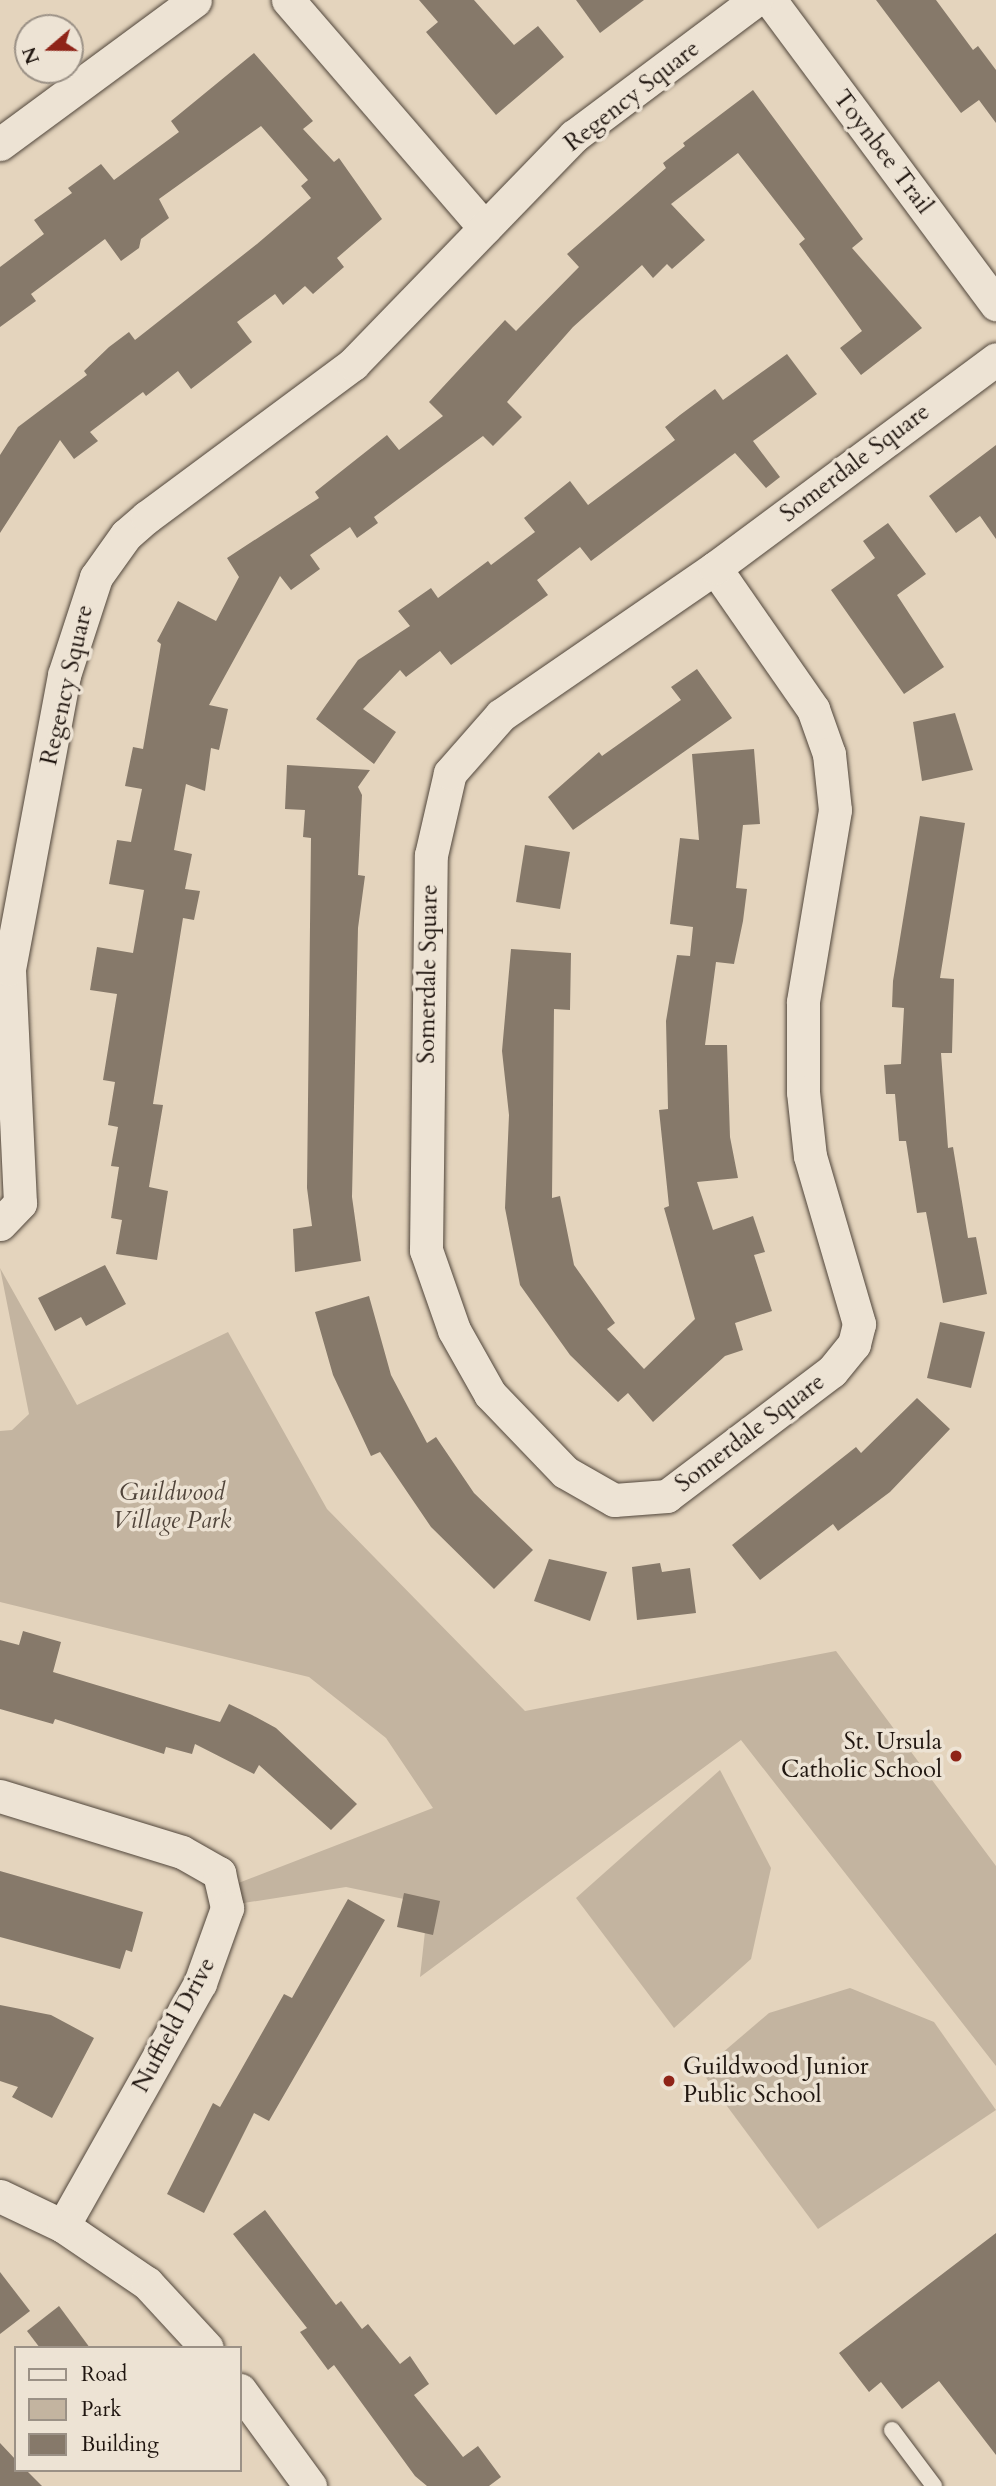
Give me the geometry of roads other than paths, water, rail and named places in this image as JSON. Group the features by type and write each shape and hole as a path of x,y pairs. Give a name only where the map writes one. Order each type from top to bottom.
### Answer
{"street":[{"path":"0,144 195,0"},
{"path":"288,0 485,229"},
{"name":"Regency Square","path":"0,1224 20,1203 9,969 64,675 91,587 126,535 353,364 574,136 756,0"},
{"name":"Toynbee Trail","path":"770,0 996,304"},
{"name":"Somerdale Square","path":"715,568 807,699 829,754 835,810 803,1002 803,1092 810,1156 859,1324 854,1343 832,1371 667,1496 614,1500 565,1472 490,1394 454,1330 426,1250 431,856 450,773 501,715 715,568 996,359"},
{"name":"Nuffield Drive","path":"0,1796 182,1852 219,1873 227,1908 200,1983 64,2226"},
{"path":"0,2196 64,2226 146,2283 205,2346"},
{"path":"242,2393 310,2486"}],"lane":[{"path":"892,2430 934,2486"}],"place":[{"name":"St. Ursula Catholic School","path":"956,1756"},
{"name":"Guildwood Junior Public School","path":"669,2081"}],"park label":[{"name":"Guildwood Village Park","path":"172,1507"}]}
